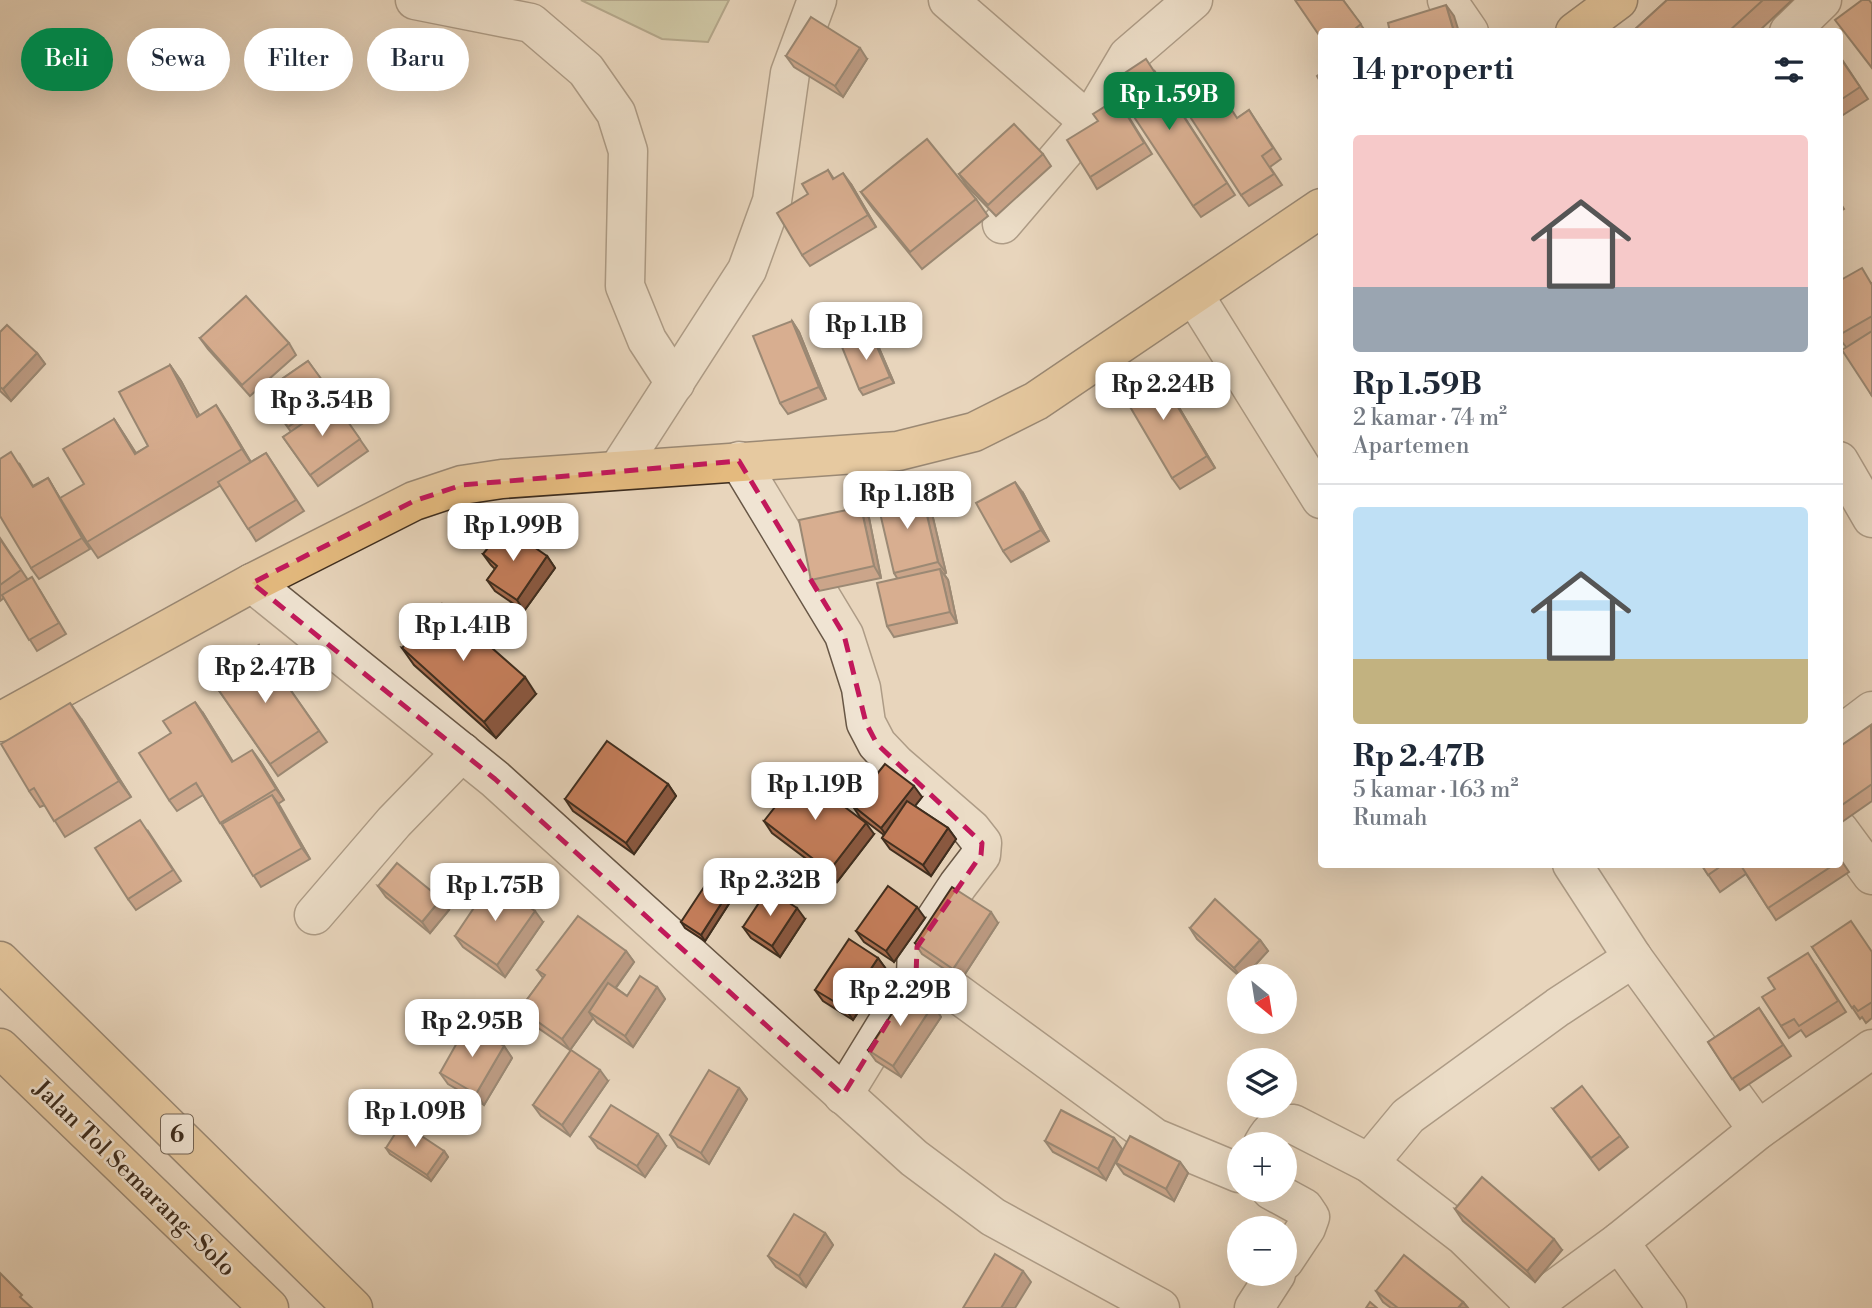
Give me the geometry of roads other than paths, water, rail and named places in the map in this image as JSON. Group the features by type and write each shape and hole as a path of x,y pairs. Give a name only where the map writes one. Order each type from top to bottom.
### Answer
{"main road":[{"path":"1580,28 1618,0"},
{"path":"0,722 252,583 414,501 461,485 502,479 898,451 974,432 1036,401 1318,210"},
{"name":"6","path":"0,961 353,1308"},
{"name":"Jalan Tol Semarang–Solo","path":"0,1048 269,1308"}],"street":[{"path":"415,0 531,23 586,70 616,113 628,150 625,286 647,340 675,383"},
{"path":"618,470 747,270 772,201 790,73 817,0"},
{"path":"948,0 1089,122"},
{"path":"1002,224 1089,122 1128,56 1193,0"},
{"path":"1447,0 1466,28"},
{"path":"1793,28 1822,0"},
{"path":"1194,295 1318,494"},
{"path":"739,461 844,635 860,688 866,723 877,744 896,764 971,828 982,843 981,855 917,947 916,976 843,1095"},
{"path":"1843,467 1872,518"},
{"path":"252,583 505,788 914,1158 993,1217 1160,1308"},
{"path":"1843,733 1872,711"},
{"path":"314,915 394,822 462,752"},
{"path":"1843,835 1872,874"},
{"path":"1575,868 1633,958 1758,1130"},
{"path":"1369,1163 1408,1116 1558,1007 1633,958"},
{"path":"917,964 1155,1138 1227,1168"},
{"path":"1271,1132 1283,1123 1293,1124 1369,1163 1464,1236 1533,1306 1619,1242 1758,1130 1872,1049"},
{"path":"1293,1202 1304,1208 1310,1217 1297,1242"},
{"path":"1619,1242 1667,1308"},
{"path":"1254,1308 1268,1286"}]}
